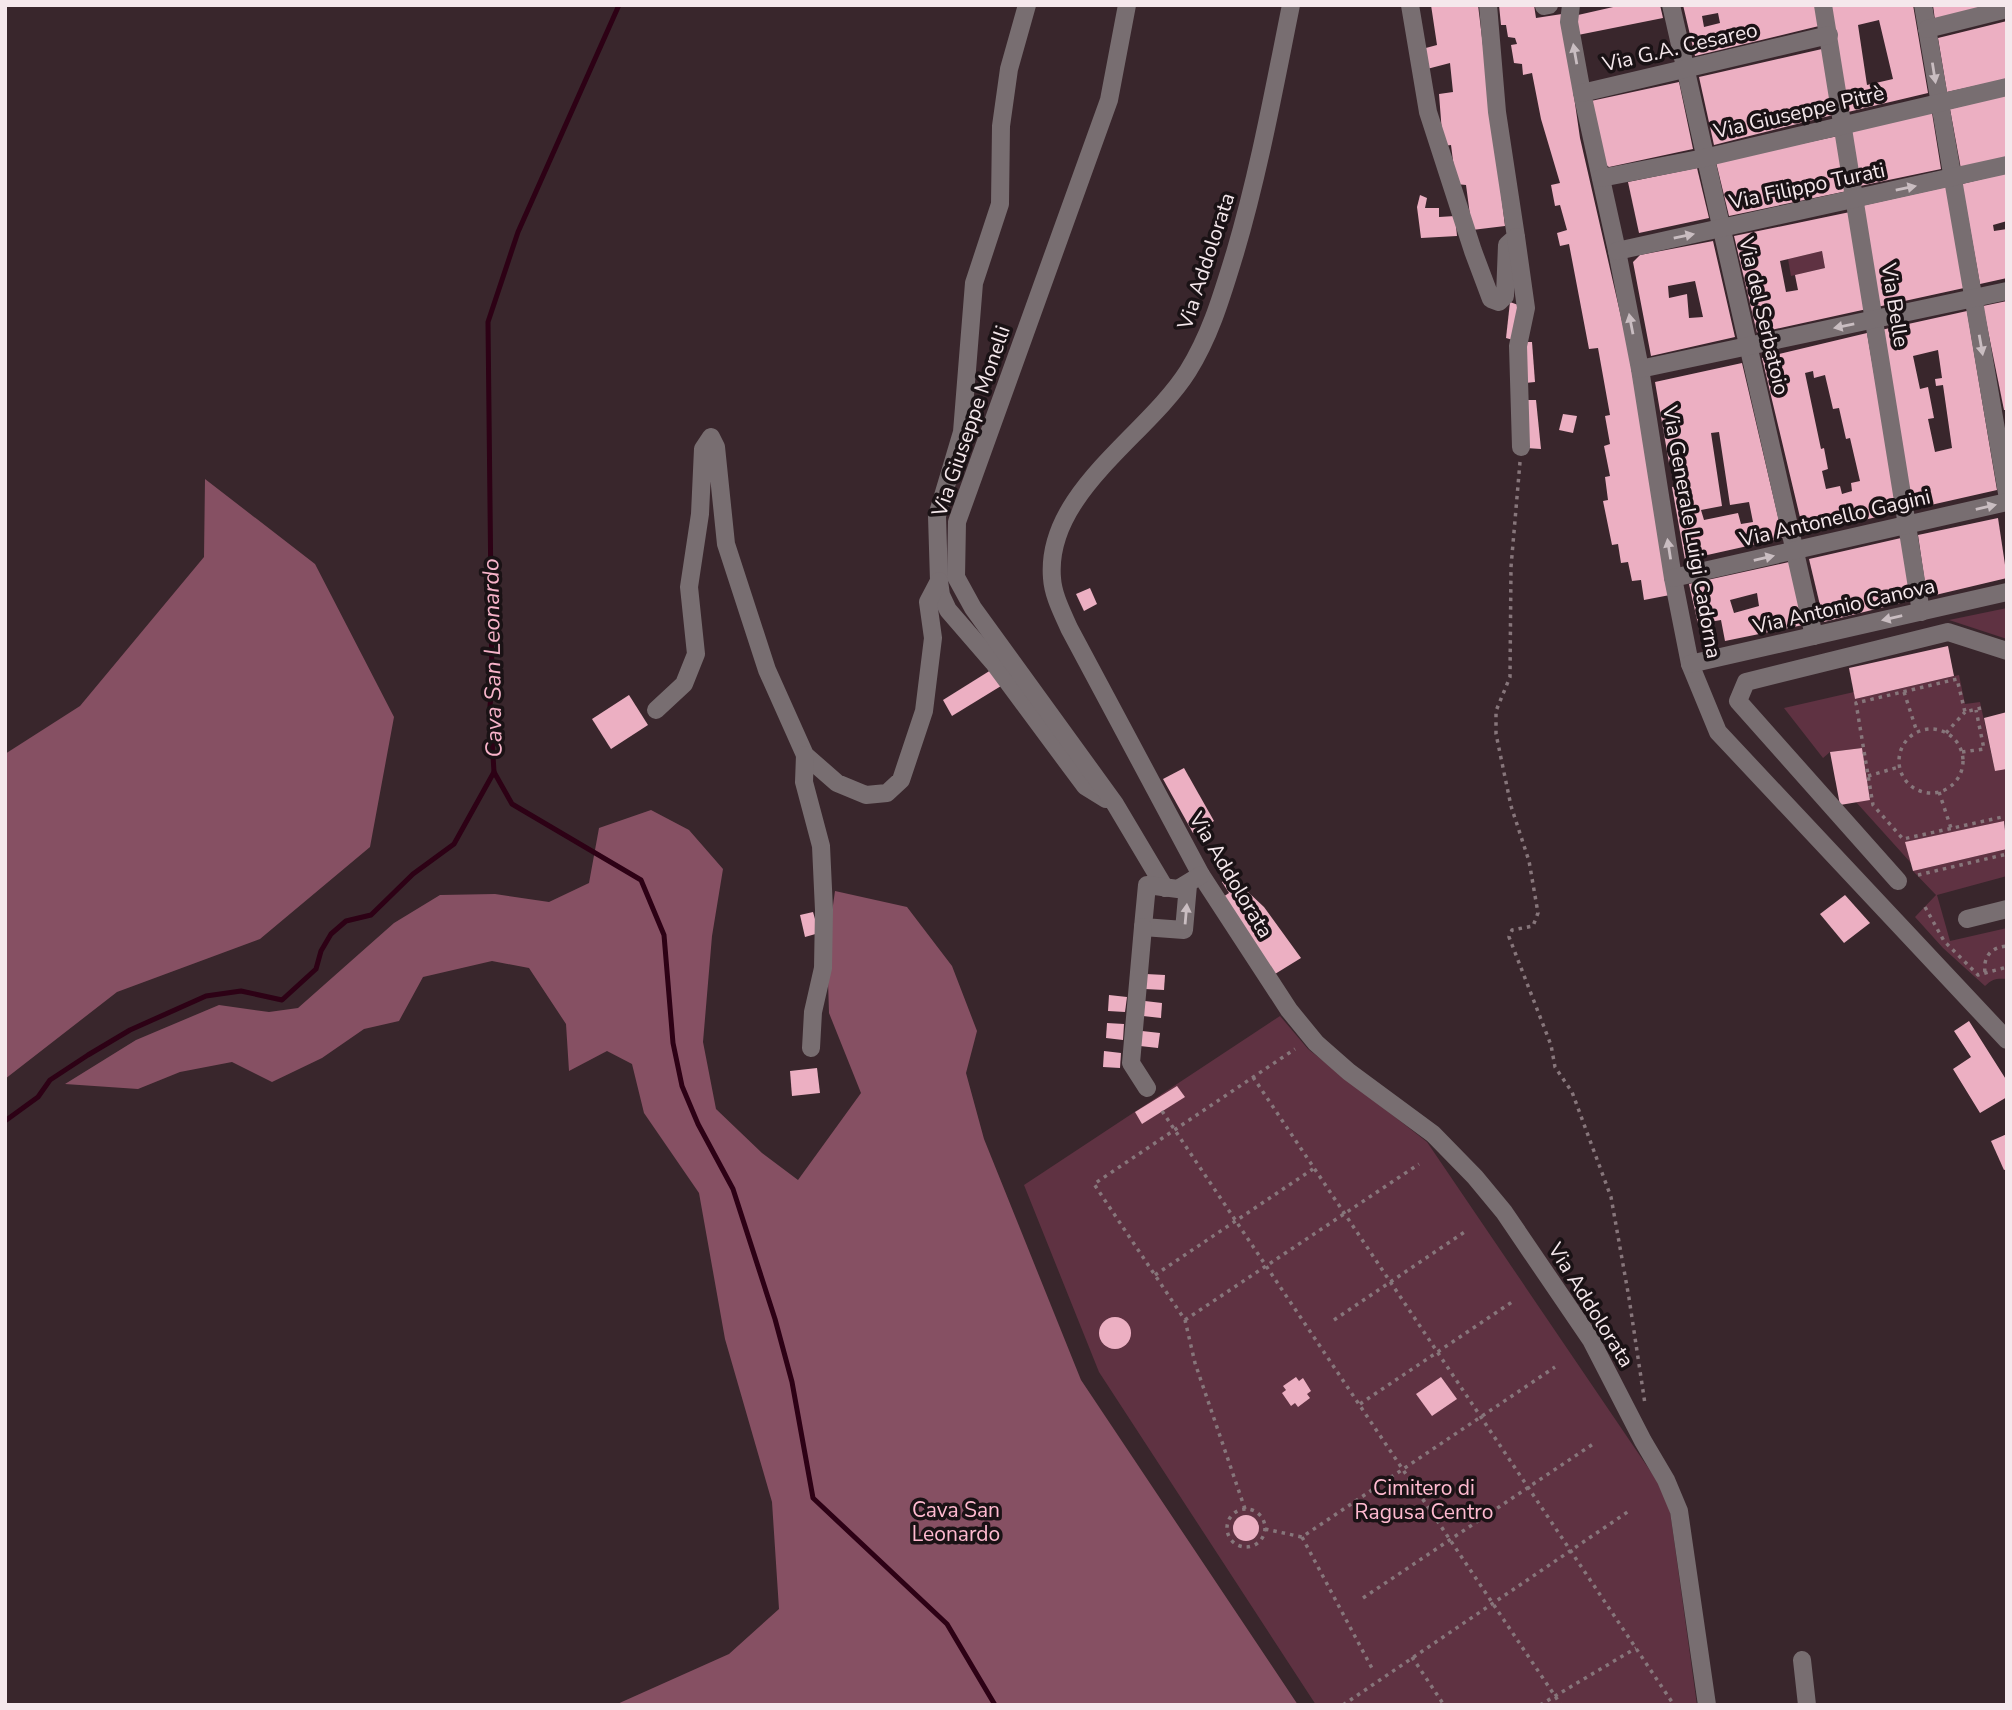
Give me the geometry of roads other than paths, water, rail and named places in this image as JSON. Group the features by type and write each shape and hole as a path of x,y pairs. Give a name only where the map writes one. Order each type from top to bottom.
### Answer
{"street":[{"path":"1027,5 1007,80 1001,126 1000,204 974,283 962,432 937,516 940,596 948,610 993,662 1084,786 1115,804"},
{"name":"Via Giuseppe Monelli","path":"1127,5 1110,100 957,522 956,577 973,608 1115,804 1165,888"},
{"name":"Via Addolorata","path":"1291,5 1253,192 1216,318 1186,374 1163,403 1077,496 1064,518 1053,558 1052,579 1069,628 1194,880 1316,1043 1349,1072 1433,1135 1475,1177 1512,1223 1591,1340 1666,1480 1679,1511 1711,1702"},
{"path":"1410,5 1428,112 1472,251 1491,299 1495,302 1503,300 1505,296 1507,244 1516,237"},
{"path":"1488,5 1497,111 1526,308 1518,346 1521,447"},
{"name":"Via Generale Luigi Cadorna","path":"1572,5 1569,22 1640,369 1673,579 1690,664 1718,732 2007,1040"},
{"name":"Via del Serbatoio","path":"1671,5 1814,636"},
{"name":"Via Belle","path":"1824,5 1921,612"},
{"path":"1923,5 1973,299 2000,419 2007,493"},
{"path":"1927,29 2007,9"},
{"name":"Via G.A. Cesareo","path":"1582,93 1829,36"},
{"name":"Via Giuseppe Pitrè","path":"1601,178 1704,158 2007,87"},
{"name":"Via Filippo Turati","path":"1617,251 2007,165"},
{"path":"1640,369 2007,290"},
{"path":"656,710 684,684 696,654 689,587 700,514 703,449 711,437 716,447 726,544 767,670 804,755 803,782 821,846 823,968 813,1012 811,1048"},
{"name":"Via Antonello Gagini","path":"1673,579 2007,502"},
{"path":"804,755 837,783 866,795 887,793 901,780 924,711 933,638 928,602 939,581"},
{"name":"Via Antonio Canova","path":"1690,664 2007,592"},
{"path":"1898,881 1738,701 1746,682 1948,632 2007,651"},
{"path":"1147,1088 1131,1063 1147,885 1174,890 1194,880"},
{"path":"1143,927 1184,930 1194,880"},
{"path":"1967,919 2007,909"},
{"path":"1802,1660 1807,1705"}],"waterway":[{"name":"Cava San Leonardo","path":"619,5 518,232 488,322 492,686 490,706 494,772 512,804 641,880 664,935 673,1043 682,1086 698,1124 733,1189 775,1319 792,1382 813,1498 947,1624 995,1705"},
{"path":"5,1121 38,1097 50,1080 88,1055 130,1030 206,996 241,991 282,1000 316,969 321,951 331,934 346,921 371,915 413,874 454,844 494,772"}],"park label":[{"name":"Cimitero di Ragusa Centro","path":"1424,1500"}]}
